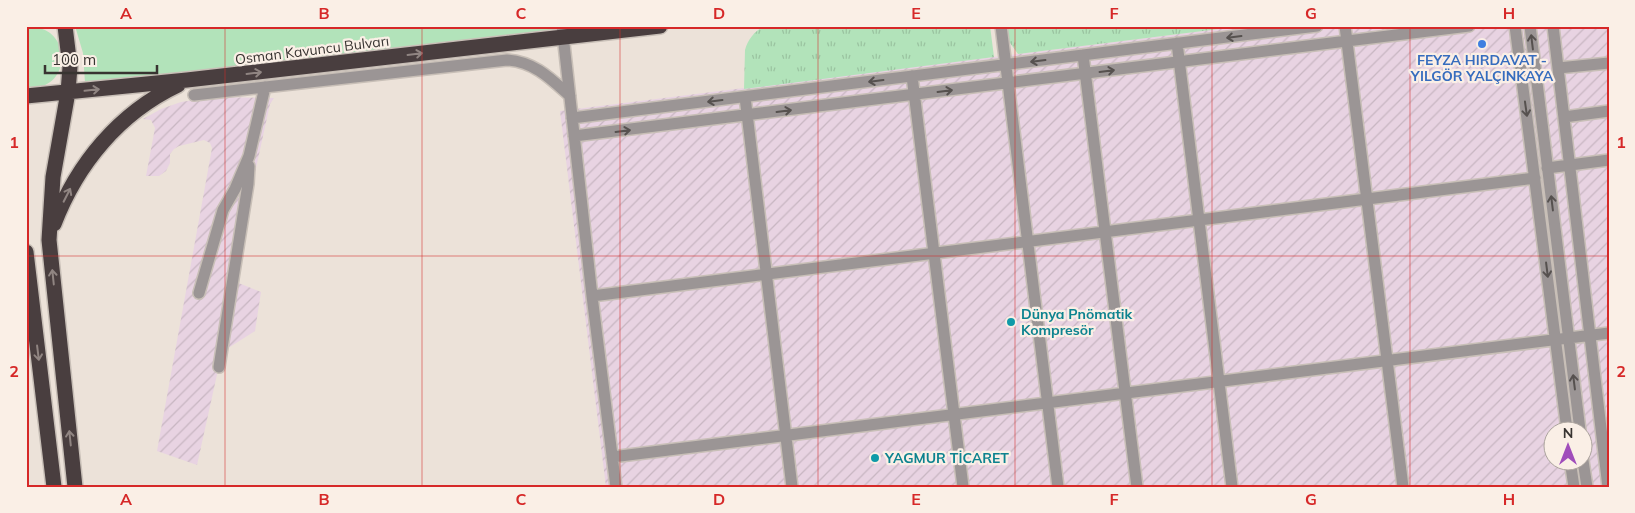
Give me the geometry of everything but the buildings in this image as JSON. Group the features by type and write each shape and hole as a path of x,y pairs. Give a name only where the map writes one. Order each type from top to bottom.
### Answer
{"highway":[{"path":"65,26 70,67 68,92 53,176 49,240 75,487"},
{"name":"Osman Kavuncu Bulvarı","path":"26,96 187,80 563,32 660,26"},
{"path":"49,240 65,198 79,172 97,148 131,114 158,95 187,80"},
{"path":"26,252 54,487"}],"street":[{"path":"1001,26 1058,487"},
{"path":"572,118 1317,26"},
{"path":"1345,26 1403,487"},
{"path":"574,136 1469,26"},
{"path":"1515,26 1566,420"},
{"path":"1530,26 1579,420"},
{"path":"1553,26 1608,487"},
{"path":"563,32 592,296 616,487"},
{"path":"1177,44 1232,487"},
{"path":"1083,55 1137,487"},
{"path":"194,95 508,60 536,67 570,96"},
{"path":"1558,68 1609,63"},
{"path":"912,76 963,487"},
{"path":"199,293 222,210 235,190 249,156 264,87"},
{"path":"745,97 792,487"},
{"path":"1564,117 1609,111"},
{"path":"219,367 248,184 249,156"},
{"path":"1547,168 1609,160"},
{"path":"592,296 1535,178"},
{"path":"612,457 1609,333"},
{"path":"1571,470 1574,487"},
{"path":"1584,470 1587,487"}],"shaded area":[{"path":"1243,26 1609,26 1609,487 606,487 560,111"},
{"path":"214,97 274,98 270,104 246,214 236,282 261,292 255,331 222,352 197,465 157,451 212,148 210,143 204,140 179,146 170,154 170,163 166,171 159,176 146,176 155,128 151,120 143,119 161,109 181,102"}],"green space":[{"path":"75,26 598,26 85,83 83,53"},
{"path":"764,26 990,26 994,57 744,89 745,50 752,36"},
{"path":"1005,26 1243,26 1018,54 1010,43"},
{"path":"26,28 41,29 53,35 59,45 62,58 59,70 53,80 42,86 26,87"}],"place":[{"name":"FEYZA HIRDAVAT - YILGÖR YALÇINKAYA","path":"1482,44"},
{"name":"Dünya Pnömatik Kompresör","path":"1011,322"},
{"name":"YAGMUR TİCARET","path":"875,458"}]}
